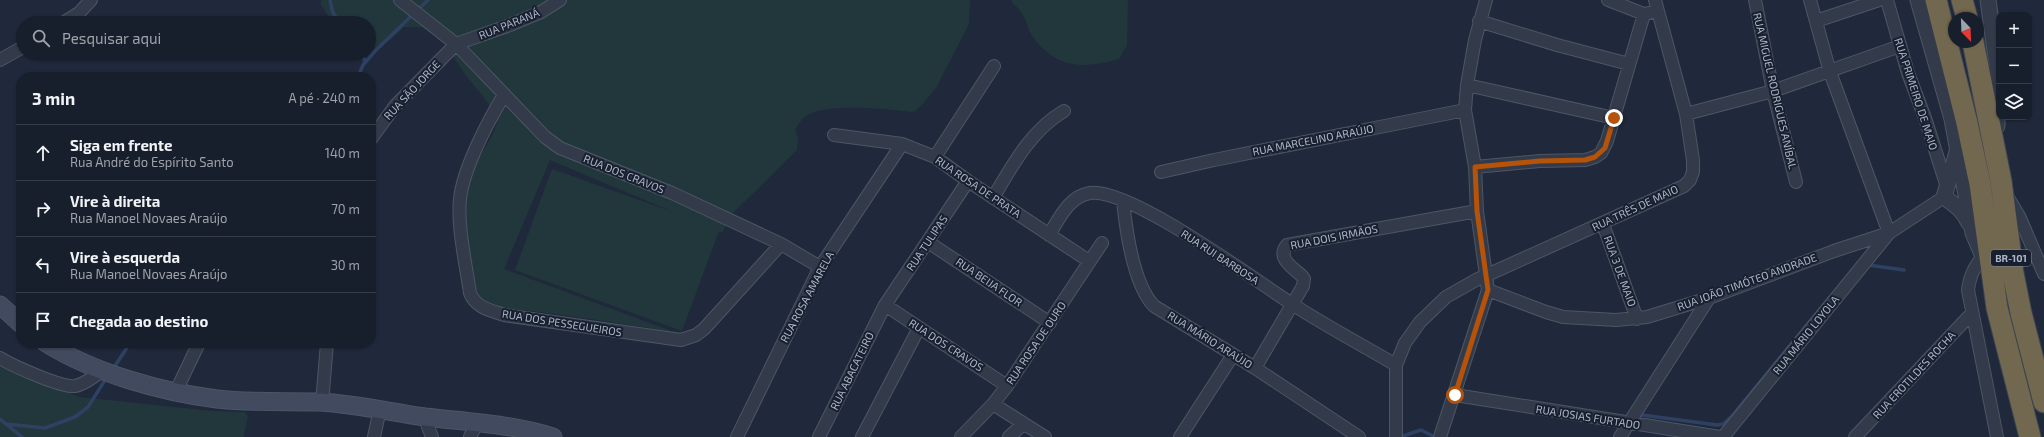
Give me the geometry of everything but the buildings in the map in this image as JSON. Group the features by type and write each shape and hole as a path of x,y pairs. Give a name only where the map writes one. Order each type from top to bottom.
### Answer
{"highway":[{"name":"BR-101","path":"1936,0 1965,116 1980,184 1997,308 2030,437"},
{"path":"1962,0 1965,12"},
{"name":"BR-101","path":"1974,48 2002,188 2013,273 2021,313 2044,402"}],"main road":[{"path":"0,305 16,319"},
{"path":"55,348 102,371 176,391 218,399 322,403 380,409 424,416 473,430 537,432 553,437"}],"street":[{"path":"74,16 91,0"},
{"name":"RUA DOS CRAVOS","path":"400,0 456,44 545,137 560,148 672,193 781,244 820,267"},
{"name":"RUA PARANÁ","path":"456,44 510,25 541,12 560,0"},
{"path":"1440,437 1455,395 1488,290 1477,211 1475,167 1465,110 1467,85 1479,21 1486,0"},
{"path":"1608,0 1644,14"},
{"name":"RUA MIGUEL RODRIGUES ANÍBAL","path":"1755,0 1773,92 1796,182"},
{"path":"1810,0 1830,72 1889,233 1946,192 1958,146"},
{"path":"1816,21 1879,0"},
{"name":"RUA PRIMEIRO DE MAIO","path":"1887,0 1946,192"},
{"path":"1918,0 1946,96 1958,146 1972,233"},
{"path":"1988,0 1997,65 1997,159"},
{"path":"1475,167 1540,161 1585,160 1595,157 1605,148 1644,14 1657,6"},
{"name":"RUA TRÊS DE MAIO","path":"1396,365 1405,344 1420,322 1446,297 1476,280 1486,277 1684,186 1690,180 1693,172 1693,160 1686,114 1657,6"},
{"path":"1479,21 1557,45 1630,64"},
{"name":"RUA SÃO JORGE","path":"376,132 395,106 456,44"},
{"path":"1686,114 1773,92 1900,46"},
{"path":"0,60 16,50"},
{"path":"935,157 994,66"},
{"path":"1467,85 1614,118"},
{"name":"RUA DOS PESSEGUEIROS","path":"504,95 490,118 481,138 463,183 460,199 459,214 470,293 473,301 479,306 504,315 681,340 689,339 704,329 781,244"},
{"name":"RUA MARCELINO ARAÚJO","path":"1161,172 1465,110"},
{"path":"993,198 1034,136 1049,120 1064,111"},
{"name":"RUA ROSA DE PRATA","path":"834,135 902,144 935,157 993,198 1089,261"},
{"name":"RUA ROSA AMARELA","path":"737,437 820,267 902,144"},
{"name":"RUA TULIPAS","path":"885,305 968,181"},
{"path":"2002,188 2019,216 2044,274"},
{"path":"1946,192 1965,214 1992,278"},
{"name":"RUA RUI BARBOSA","path":"1049,235 1066,209 1079,196 1098,193 1123,200 1162,219 1293,305 1396,365"},
{"name":"RUA MÁRIO ARAÚJO","path":"1123,200 1133,256 1141,287 1147,299 1154,306 1255,368 1359,437"},
{"name":"RUA DOIS IRMÃOS","path":"1255,368 1303,286 1304,279 1284,258 1283,253 1287,245 1477,211"},
{"name":"RUA 3 DE MAIO","path":"1603,224 1637,319"},
{"name":"RUA JOÃO TIMÓTEO ANDRADE","path":"1488,290 1563,317 1594,320 1637,319 1709,298 1834,251 1889,233"},
{"name":"RUA MÁRIO LOYOLA","path":"1722,437 1889,233"},
{"name":"RUA BEIJA FLOR","path":"928,242 1050,323"},
{"name":"RUA ROSA DE OURO","path":"961,437 993,404 1007,386 1102,243"},
{"path":"1983,256 1972,270 1968,290 1997,437"},
{"path":"1620,437 1709,298"},
{"name":"RUA DOS CRAVOS","path":"885,305 1007,386"},
{"name":"RUA ABACATEIRO","path":"819,437 885,305"},
{"name":"RUA EROTILDES ROCHA","path":"1856,437 1972,313"},
{"path":"862,437 919,328"},
{"path":"176,391 197,348"},
{"path":"322,403 327,348"},
{"path":"1180,437 1233,355"},
{"path":"0,358 66,386 76,386 86,382 102,371"},
{"path":"1396,365 1396,437"},
{"name":"RUA JOSIAS FURTADO","path":"1455,395 1629,424 1722,437"},
{"path":"993,404 1045,437"},
{"path":"374,437 380,409"},
{"path":"424,416 432,437"},
{"path":"1009,437 1023,424"}],"green space":[{"path":"321,0 970,0 969,24 936,88 914,112 846,108 819,111 804,117 795,130 798,138 797,150 732,214 722,233 719,231 682,331 515,270 552,169 673,212 550,160 504,269 674,332 561,315 502,309 491,306 483,301 473,280 470,264 465,229 465,198 466,188 472,170 491,137 498,120 486,100 467,77 441,39 422,27 404,27 392,38 376,47 376,16 328,16 321,5"},
{"path":"1011,0 1128,0 1127,45 1119,59 1082,65 1061,61 1042,48 1030,32 1023,15"},
{"path":"0,362 38,383 58,388 79,397 212,411 245,412 248,416 244,437 0,437"}],"waterway":[{"path":"330,0 333,13 335,16"},
{"path":"376,50 428,0"},
{"path":"360,72 367,60"},
{"path":"1868,265 1904,270"},
{"path":"1638,417 1642,415 1717,425 1723,424 1732,416 1829,298"},
{"path":"113,369 127,348"},
{"path":"6,424 45,428 75,417 88,407 107,377"},
{"path":"0,419 22,437"},
{"path":"1400,437 1421,430 1435,437"}],"route":[{"path":"1455,395 1488,290 1477,211 1475,167 1540,161 1585,160 1595,157 1605,148 1614,118"}]}
